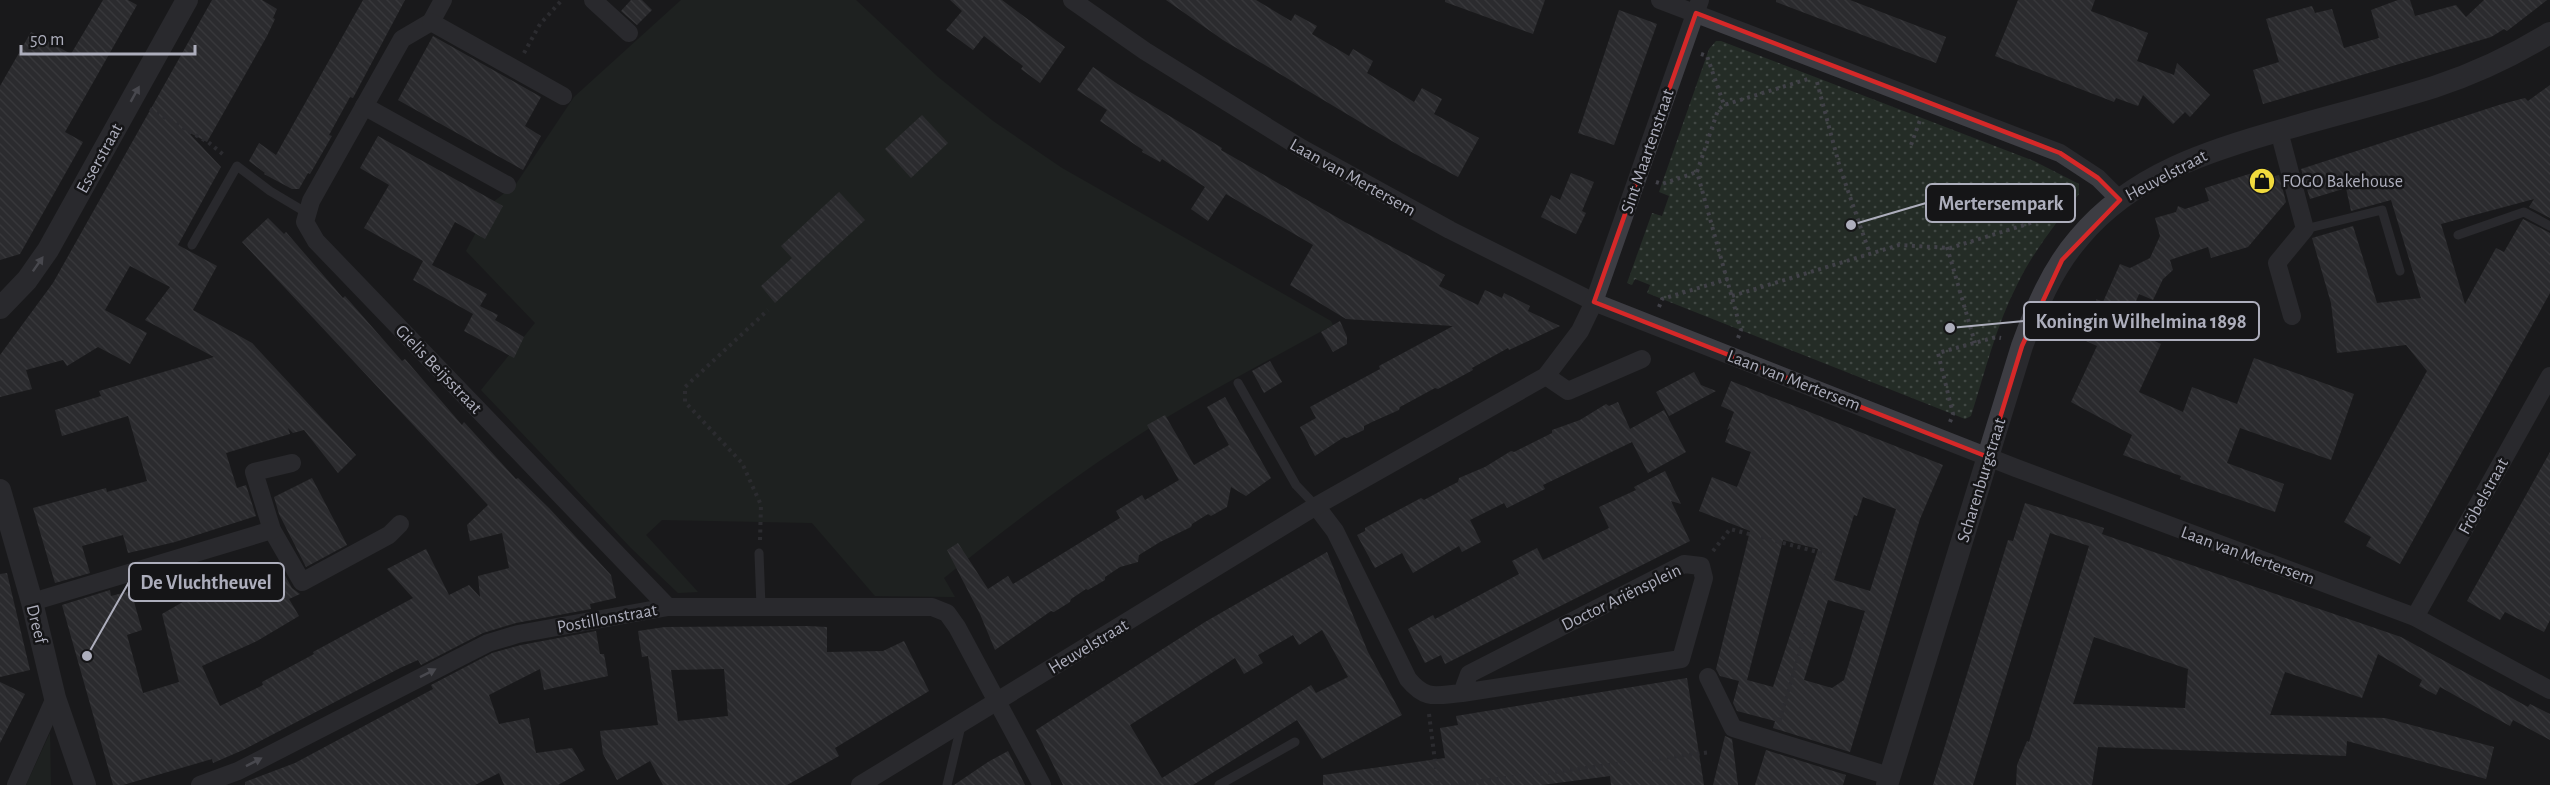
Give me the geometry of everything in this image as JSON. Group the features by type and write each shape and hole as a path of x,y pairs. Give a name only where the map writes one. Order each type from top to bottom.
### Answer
{"street":[{"name":"Esserstraat","path":"0,308 27,280 48,250 188,0"},
{"path":"306,213 402,39 431,22 443,0"},
{"path":"593,0 629,33"},
{"name":"Laan van Mertersem","path":"1072,0 1144,51 1301,148 1450,230 1594,302 1988,457 2415,617 2550,690"},
{"name":"Heuvelstraat","path":"1660,0 1698,6 2060,153 2098,178 2120,200 2155,177 2194,157 2436,86 2495,62 2550,33"},
{"name":"Sint Maartenstraat","path":"1594,302 1698,6"},
{"path":"431,22 562,96"},
{"path":"364,106 507,185"},
{"path":"2278,131 2305,229 2277,263 2292,316"},
{"name":"Scharenburgstraat","path":"1888,780 2022,346 2048,285 2062,260 2084,232 2120,200"},
{"name":"Gielis Beijsstraat","path":"306,213 305,222 316,241 668,607"},
{"name":"Heuvelstraat","path":"860,785 1316,506 1546,376 1580,331 1594,302"},
{"path":"1546,376 1568,392 1642,359"},
{"name":"Fröbelstraat","path":"2415,617 2550,376"},
{"path":"292,463 254,472 272,530 302,582 388,535 400,524"},
{"name":"Dreef","path":"0,490 32,602 55,698 85,785"},
{"path":"1316,506 1335,531 1408,679 1416,689 1426,695"},
{"path":"32,602 272,530"},
{"name":"Doctor Ariënsplein","path":"1426,695 1462,693 1681,659 1704,578 1701,566 1684,564 1469,674 1462,693"},
{"name":"Postillonstraat","path":"200,785 238,771 488,643 518,634 668,607 932,607 939,610 947,614 957,627 1042,785"},
{"path":"1708,677 1733,728 1888,780"},
{"path":"16,785 55,698"},
{"name":"Dreef","path":"75,757 76,785"}],"lane":[{"path":"192,245 237,166 270,191 306,213"},
{"path":"2305,229 2382,210 2400,271"},
{"path":"2458,235 2524,212 2550,226"},
{"path":"1238,383 1296,485 1316,506"},
{"path":"759,553 761,608"},
{"path":"947,785 961,723"},
{"path":"1219,785 1295,742"}],"path":[{"path":"515,69 540,24 562,0"},
{"path":"1683,48 1707,56 1724,105"},
{"path":"1732,356 1741,330 1728,279 1698,183 1697,172 1718,110 1724,105 1816,77 1840,168 1870,254"},
{"path":"132,99 208,142 237,166"},
{"path":"1638,176 1662,184 1697,172"},
{"path":"1732,296 1899,245 1947,247 2063,213 2084,232"},
{"path":"1947,247 1975,343"},
{"path":"1652,324 1662,299 1728,279"},
{"path":"759,553 761,506 742,463 685,402 684,387 768,310"},
{"path":"1944,439 1953,414 1938,353 1996,337 2022,346"},
{"path":"1701,566 1730,529 1829,555 1774,740"},
{"path":"1426,695 1438,785"},
{"path":"1451,785 1711,752"}],"highlighted area":[{"path":"1696,13 2060,153 2098,178 2120,200 2062,260 2022,346 1988,457 1594,302"}],"shaded area":[{"path":"681,0 856,0 938,77 993,121 1062,168 1331,321 1333,325 1169,416 1054,493 944,578 955,597 875,596 812,523 662,520 646,535 698,592 678,593 631,548 481,390 535,323 466,251 492,203 516,184 574,97"},
{"path":"1716,41 2034,161 2079,184 2079,194 2053,227 2023,273 1991,349 1971,416 1965,419 1647,293 1650,285 1635,279 1632,285 1627,283 1652,213 1662,216 1669,196 1659,192 1709,49"},
{"path":"50,733 51,785 26,785"}],"building":[{"path":"103,0 128,0 137,5 65,132 83,142 20,254 0,260 0,86 31,32 71,54"},
{"path":"212,0 262,0 277,9 267,36 207,142 188,132 221,167 178,245 217,266 193,310 252,343 356,455 338,473 304,430 293,433 288,428 290,434 226,453 237,488 246,485 256,516 175,542 128,553 123,535 82,546 90,573 55,583 33,508 106,488 107,492 147,481 128,416 62,436 55,410 101,396 99,391 214,357 145,320 170,287 130,266 105,310 147,333 130,364 98,347 67,366 63,360 26,370 32,389 0,397 0,355 53,283"},
{"path":"363,0 405,0 353,98 350,97 329,135 332,136 310,174 308,173 299,189 292,189 264,174 249,161 259,143 276,155"},
{"path":"631,0 642,0 652,10 637,25 621,11"},
{"path":"950,0 1002,0 1065,47 1040,83 1021,69 1023,66 984,36 973,50 946,30 962,11"},
{"path":"1166,0 1256,0 1291,21 1295,14 1317,26 1312,34 1349,56 1353,49 1373,61 1367,73 1414,102 1422,88 1442,99 1434,114 1479,138 1458,177 1402,147 1223,40"},
{"path":"1445,0 1545,0 1533,34 1445,2"},
{"path":"1776,0 1850,0 1946,37 1936,63 1776,2"},
{"path":"2018,0 2095,0 2091,11 2148,33 2137,61 2174,75 2177,63 2210,95 2190,117 2185,112 2173,124 2143,95 2138,106 2116,98 2114,102 1995,56"},
{"path":"2398,0 2410,0 2415,16 2456,5 2466,17 2484,0 2547,0 2507,31 2504,29 2491,37 2263,104 2253,70 2279,62 2266,19 2312,6 2315,13 2332,9 2344,48 2379,38 2371,10"},
{"path":"1619,10 1657,24 1614,145 1578,133"},
{"path":"433,36 541,97 525,126 541,136 523,170 398,100"},
{"path":"1093,67 1222,148 1221,150 1345,222 1445,275 1439,286 1478,305 1485,290 1502,298 1504,293 1530,306 1528,311 1560,326 1509,350 1508,348 1438,389 1435,388 1400,407 1399,410 1364,426 1364,430 1347,438 1344,437 1315,456 1300,427 1316,418 1310,407 1453,326 1346,319 1290,285 1313,245 1226,194 1208,221 1191,209 1205,187 1162,159 1160,162 1142,152 1143,150 1100,121 1107,110 1077,90"},
{"path":"2550,85 2550,218 2529,207 2534,199 2441,224 2465,304 2496,248 2504,252 2523,219 2550,233 2550,293 2400,564 2366,546 2371,537 2344,522 2427,371 2406,345 2337,353 2331,303 2312,238 2353,226 2377,303 2421,298 2391,200 2351,211 2346,188 2310,199 2301,169 2502,104 2525,98 2528,101"},
{"path":"922,115 948,143 911,178 885,149"},
{"path":"378,136 503,206 485,239 455,222 432,265 487,294 480,306 498,315 495,320 524,337 514,358 464,331 473,314 413,280 423,261 364,228 389,185 360,168"},
{"path":"2268,168 2271,177 2279,175 2286,202 2248,247 2211,258 2208,247 2170,260 2173,270 2163,279 2153,300 2139,294 2125,327 2161,344 2139,392 2183,412 2192,387 2237,404 2254,358 2354,394 2331,460 2240,428 2227,463 2284,484 2275,512 2180,479 2181,476 2123,455 2132,435 2071,402 2097,346 2086,341 2098,313 2096,299 2103,302 2120,264 2130,268 2150,258 2160,236 2155,218 2176,212 2178,206 2185,209 2209,201 2205,188"},
{"path":"1571,173 1594,182 1582,211 1586,213 1576,234 1541,217 1551,195 1560,200"},
{"path":"839,192 865,220 775,303 761,286 792,258 781,246"},
{"path":"268,218 284,234 286,232 402,361 405,359 462,425 464,422 516,479 518,478 549,508 611,575 616,598 590,604 591,609 516,623 483,633 421,665 418,660 400,668 243,750 213,763 212,759 123,785 113,785 62,605 110,590 111,596 131,591 142,630 127,635 143,693 179,682 162,614 195,595 196,597 224,583 226,587 236,584 278,563 292,588 300,594 289,599 299,616 257,641 202,666 220,706 263,685 262,682 314,654 313,652 413,598 387,569 426,549 449,595 469,585 480,597 478,576 509,568 502,533 470,541 467,525 488,505 242,242"},
{"path":"1340,321 1347,337 1347,344 1333,352 1321,332"},
{"path":"1270,361 1282,382 1264,393 1252,371"},
{"path":"1694,372 1701,385 1716,391 1669,416 1656,392"},
{"path":"1731,381 1943,465 1920,519 1850,752 1773,728 1775,721 1737,711 1733,703 1739,681 1720,676 1716,669 1750,531 1699,511 1712,477 1737,487 1751,452 1725,442 1734,412 1721,406","holes":["1863,497 1896,509 1870,591 1834,580 1854,515 1857,516","1783,540 1818,549 1773,687 1747,680","1828,600 1865,611 1844,680 1832,688 1804,680"]},
{"path":"1225,397 1271,478 1246,496 1231,487 1227,507 1211,516 1208,514 1191,527 1160,542 1139,555 1138,562 1120,567 1105,577 1105,580 1086,589 1054,612 1051,611 995,650 980,614 947,550 958,543 988,589 1008,576 1013,584 1120,518 1116,511 1142,495 1145,500 1179,480 1147,425 1165,415 1194,465 1229,445 1207,407"},
{"path":"1618,402 1630,429 1664,410 1686,452 1648,473 1632,442 1543,485 1545,489 1507,508 1504,503 1470,520 1481,542 1462,552 1459,546 1413,573 1402,553 1375,568 1357,535 1365,531 1365,528 1421,498 1424,500 1458,482 1459,478 1485,467 1511,451 1514,452 1552,433 1552,430 1580,420 1606,404 1609,406"},
{"path":"2550,452 2550,620 2544,632 2505,612 2500,620 2467,601"},
{"path":"1665,471 1681,504 1671,501 1690,541 1445,664 1441,655 1425,663 1408,629 1433,615 1435,619 1519,574 1512,561 1537,548 1543,560 1609,528 1599,507 1636,490 1634,487"},
{"path":"312,478 347,545 306,567 279,514 274,497"},
{"path":"2025,503 2104,528 2102,534 2401,637 2528,707 2530,704 2550,714 2550,740 2513,720 2510,726 2440,687 2436,695 2419,686 2422,680 2378,654 2362,698 2285,672 2270,715 2385,718 2494,747 2486,779 2347,741 2346,756 2098,747 2092,785 2016,785 2017,765 2027,741 2029,742 2089,546 2050,533 1973,785 1933,785 2008,540 2013,541","holes":["2094,637 2188,669 2185,708 2073,704"]},
{"path":"1327,552 1368,652 1402,715 1322,759 1297,720 1193,785 1063,785 1036,730 1205,622","holes":["1322,630 1348,677 1316,693 1311,685 1162,778 1130,725 1235,658 1244,674 1263,663 1258,655 1293,635 1299,645"]},
{"path":"7,573 30,670 0,677 0,574"},
{"path":"665,627 827,627 827,652 883,651 904,641 929,691 835,748 839,756 787,785 663,785 650,761 617,780 603,754 600,731 658,725 648,656 642,657 638,631","holes":["724,669 728,716 678,721 671,670"]},
{"path":"596,631 600,654 604,654 608,676 544,690 540,669 489,695 499,724 529,718 536,753 572,748 585,770 558,785 504,785 499,773 475,785 245,785 245,782 295,763 433,689 431,685 492,653 521,645"},
{"path":"1687,678 1704,785 1611,785 1610,776 1542,785 1323,785 1323,775 1445,758 1440,728 1458,725 1456,716"},
{"path":"0,682 25,694 0,743"},
{"path":"1725,736 1732,739 1738,785 1713,785"},
{"path":"1766,750 1846,775 1843,785 1755,785"},
{"path":"1008,751 1025,785 954,785 988,762"}],"place":[{"name":"FOGO Bakehouse","path":"2262,181"},
{"name":"Mertersempark","path":"1851,225"},
{"name":"Koningin Wilhelmina 1898","path":"1950,328"},
{"name":"De Vluchtheuvel","path":"87,656"}]}
